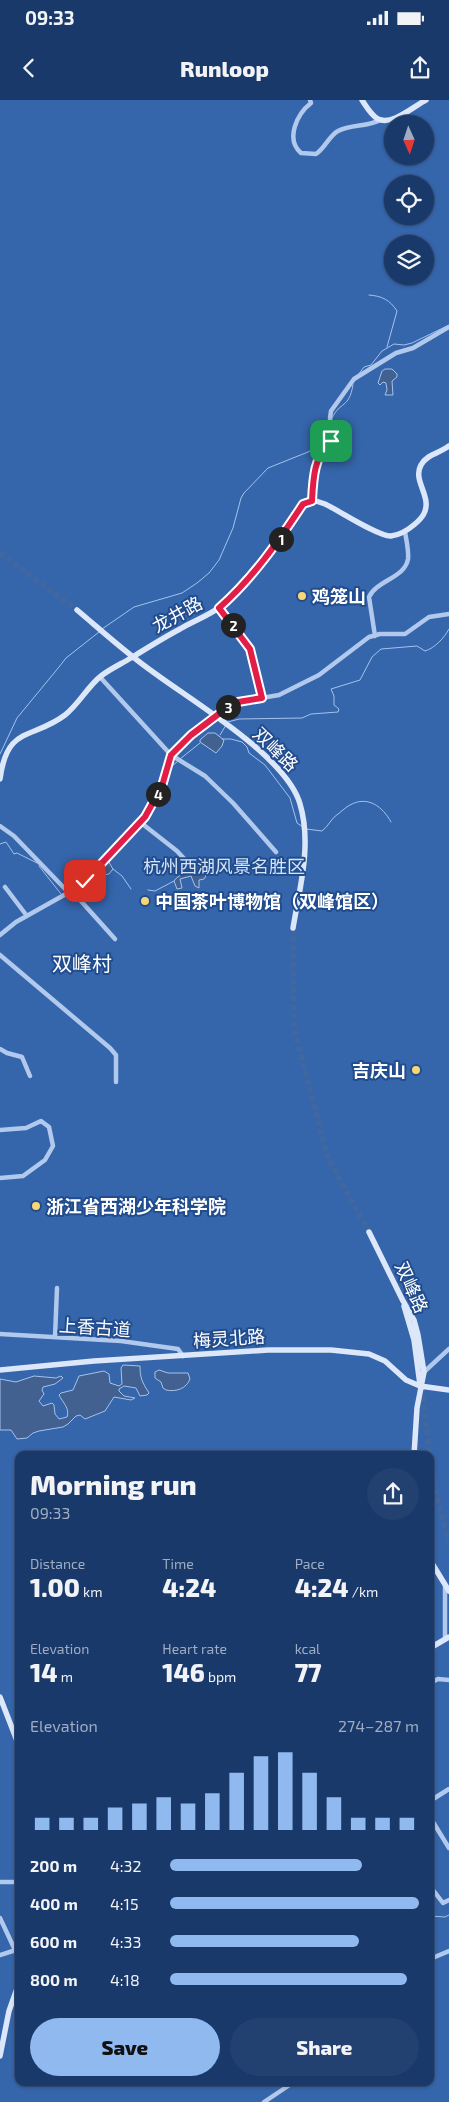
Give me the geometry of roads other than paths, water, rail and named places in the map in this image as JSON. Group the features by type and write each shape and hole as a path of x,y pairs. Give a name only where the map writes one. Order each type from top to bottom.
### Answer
{"street":[{"path":"310,100 311,103 300,112 293,135 295,147 301,153 316,154 337,132 349,127 394,118 426,100"},
{"path":"362,100 380,120"},
{"path":"449,328 413,348 396,353 374,368 359,375 351,383 341,400 331,411 332,438 318,458 312,501 325,504 384,535 391,536 405,531 421,520 426,509 426,499 419,476 420,467 426,458 449,446"},
{"name":"龙井路","path":"0,779 6,755 13,742 20,736 54,722 65,715 100,676 219,608 254,572 280,539 303,504 312,501"},
{"path":"375,636 369,597 380,585 406,565 408,556 405,531"},
{"path":"219,608 250,649 262,698"},
{"name":"双峰路","path":"76,610 133,657 247,740 283,774 297,794 305,829 304,862 293,928"},
{"path":"0,935 86,880 140,822 153,805 171,755 191,735 215,716 238,702 262,698 289,690 319,675 369,637 405,634 429,618 449,614"},
{"path":"100,676 171,755 205,776 274,847 276,852"},
{"path":"140,822 177,851 191,866"},
{"path":"0,826 14,836 115,939"},
{"path":"5,887 27,916"},
{"path":"0,955 110,1048 116,1055 116,1082"},
{"path":"0,1049 22,1057 30,1076"},
{"path":"0,1130 26,1128 41,1122 49,1127 52,1140 48,1156 23,1176 0,1178"},
{"name":"双峰路","path":"370,1232 410,1317 419,1356"},
{"path":"55,1337 57,1288"},
{"path":"402,1299 414,1320 424,1372 420,1386 414,1451"},
{"path":"402,1299 414,1340 420,1386"},
{"name":"上香古道","path":"0,1334 121,1341 178,1349 183,1356"},
{"path":"424,1372 449,1349"},
{"name":"梅灵北路","path":"0,1370 94,1361 268,1350 331,1350 369,1354 385,1361 406,1380 420,1386 449,1390"},
{"path":"434,1567 447,1589 447,1638 434,1646"},
{"path":"434,1681 438,1679 449,1680"},
{"path":"0,1697 15,1736"},
{"path":"434,1798 449,1789"},
{"path":"434,1824 449,1848"},
{"path":"0,1882 15,1882"},
{"path":"434,1891 443,1903 449,1900"},
{"path":"0,1918 15,1946"},
{"path":"0,1956 15,1951"},
{"path":"434,1957 449,1951"},
{"path":"0,2056 4,2023 15,1994"},
{"path":"264,2102 288,2086"}],"waterway":[{"path":"369,295 385,299 397,311 387,347"},
{"path":"358,375 364,367 371,365 382,351 394,344 404,345 412,343 449,325"},
{"path":"332,418 338,409 347,402 353,385"},
{"path":"102,629 134,607 182,593 209,573 219,560 233,528 244,493 268,468 308,452 325,442 329,437"},
{"path":"228,722 239,719 302,718 311,714 338,712 339,709 334,705 334,696 331,689 360,680 372,657 381,649 417,646 425,651 439,642 449,629"},
{"path":"0,754 17,718 66,658 99,632"},
{"path":"220,735 226,725"},
{"path":"222,739 242,742 247,747 249,753 265,765 290,798 297,823 303,827"},
{"path":"180,759 200,743"},
{"path":"168,769 177,762"},
{"path":"306,829 322,831 347,807 363,801 379,807 391,822"},
{"path":"75,886 133,826"},
{"path":"0,844 6,842 14,854 17,853 37,863"},
{"path":"39,866 61,894"},
{"path":"113,869 122,876 131,889"},
{"path":"90,881 103,875"},
{"path":"148,890 155,891 174,881"},
{"path":"434,1916 445,1917 449,1915"}],"tunnel":[{"path":"0,553 77,610"},
{"path":"293,928 294,1029 328,1158 369,1232"},
{"path":"422,1388 430,1451"},
{"path":"434,1481 449,1543"}],"place":[{"name":"鸡笼山","path":"302,596"},
{"name":"中国茶叶博物馆（双峰馆区）","path":"145,901"},
{"name":"吉庆山","path":"416,1070"},
{"name":"浙江省西湖少年科学院","path":"36,1206"}],"district":[{"name":"双峰村","path":"82,963"}],"park label":[{"name":"杭州西湖风景名胜区","path":"224,866"}]}
